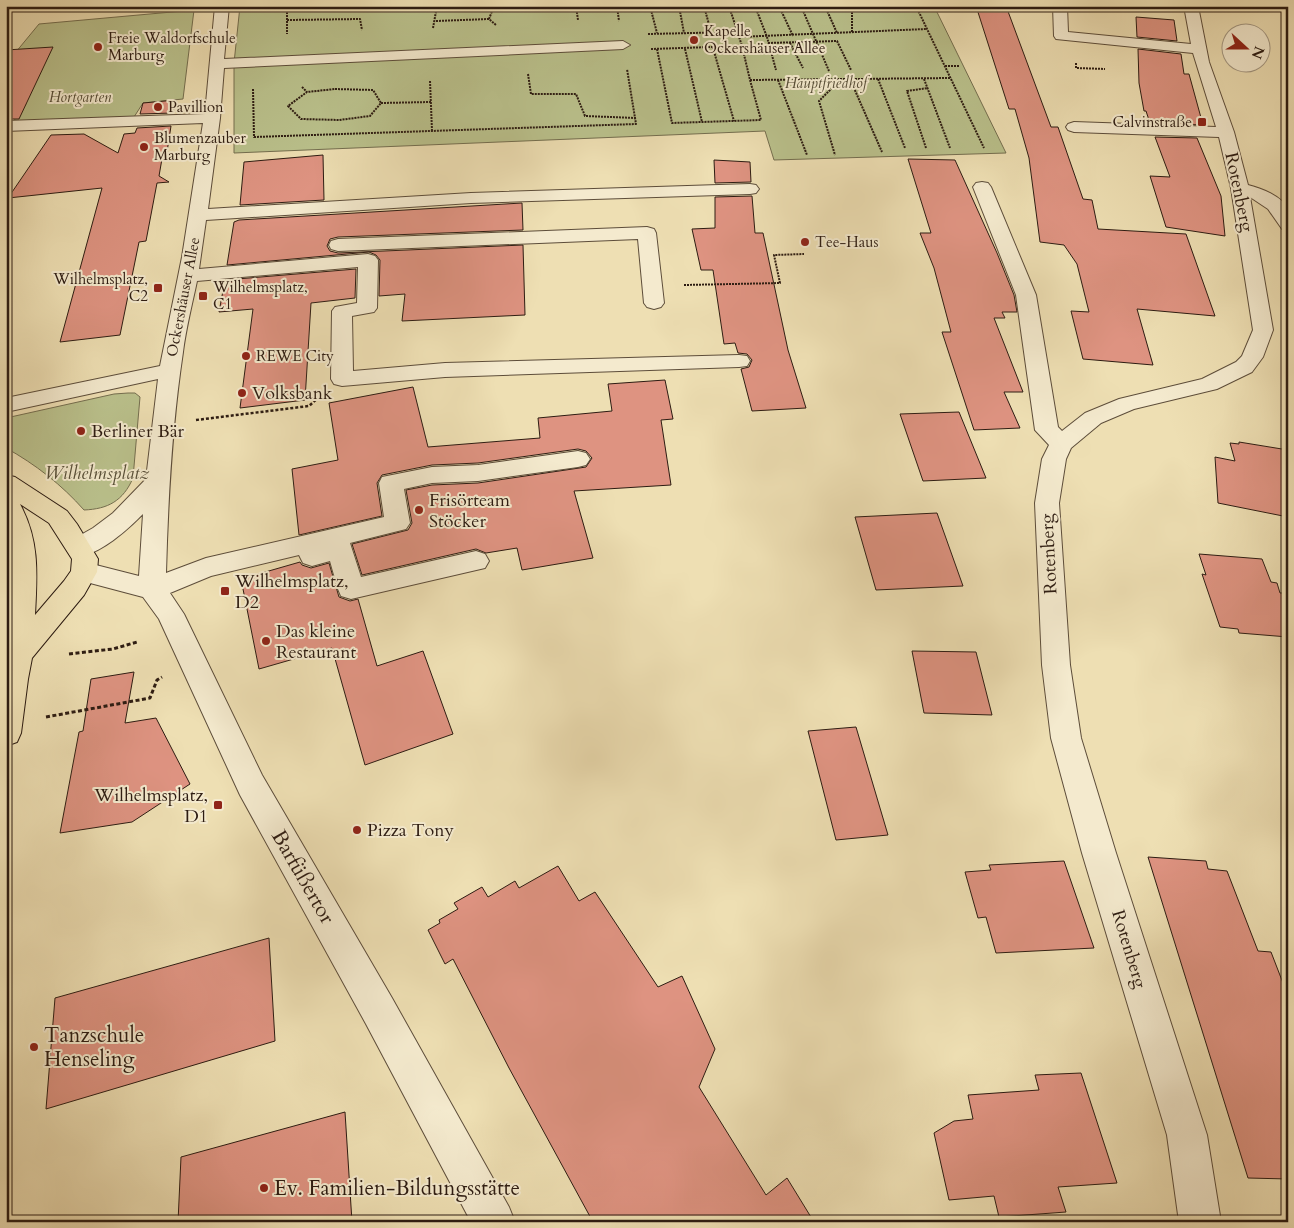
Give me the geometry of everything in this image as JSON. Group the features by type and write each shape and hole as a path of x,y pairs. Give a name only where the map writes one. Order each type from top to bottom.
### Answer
{"main road":[{"path":"6,482 58,517 82,560 51,618 19,654"},
{"path":"6,501 21,537 24,576 19,654 13,679 6,733"}],"street":[{"name":"Ockershäuser Allee","path":"152,589 163,425 170,370 197,263 198,215 212,118 222,6"},
{"path":"1060,6 1063,51"},
{"name":"Rotenberg","path":"1191,6 1199,49 1226,132 1240,188 1263,330 1252,357 1244,367 1209,384 1127,404 1093,418 1062,444 1054,458 1047,503 1056,665 1066,738 1098,853 1187,1134 1200,1222"},
{"path":"1061,36 1199,49"},
{"path":"216,64 623,45"},
{"path":"6,126 212,118"},
{"path":"1074,127 1226,132"},
{"path":"982,187 1026,294 1047,430 1062,444"},
{"path":"1240,188 1256,191 1270,200 1282,213 1288,225"},
{"path":"198,215 471,198 750,190"},
{"path":"324,246 421,240 647,233 653,294"},
{"path":"197,263 368,260 367,308 342,311 342,379 445,370 739,360"},
{"path":"6,405 170,370"},
{"path":"152,589 206,568 397,523 391,483 432,474 478,472 578,459"},
{"path":"158,480 142,502 101,537 82,560 152,589 231,576 340,549 351,588 476,561"},
{"name":"Barfüßertor","path":"152,589 170,614 236,755 281,839 379,1010 494,1222"}],"path":[{"path":"287,6 288,37"},
{"path":"650,6 656,33"},
{"path":"679,6 684,33"},
{"path":"704,6 711,32"},
{"path":"657,49 672,123 761,120 742,46 729,6"},
{"path":"755,6 767,37 776,70"},
{"path":"779,6 793,36"},
{"path":"801,6 829,71"},
{"path":"825,6 837,33"},
{"path":"852,6 852,32"},
{"path":"916,6 984,148"},
{"path":"436,21 489,18"},
{"path":"738,37 793,36 926,28"},
{"path":"623,45 647,34 736,32"},
{"path":"768,43 837,41 851,70"},
{"path":"790,43 803,68"},
{"path":"623,45 657,49 742,46"},
{"path":"252,62 254,137 636,124 623,45"},
{"path":"712,48 734,121"},
{"path":"685,49 702,122"},
{"path":"945,66 959,66"},
{"path":"527,70 531,94 576,94 585,116 636,118"},
{"path":"750,80 952,78"},
{"path":"835,79 832,88 819,101 835,156"},
{"path":"850,79 882,152"},
{"path":"878,79 905,148"},
{"path":"924,79 950,148"},
{"path":"778,80 807,155"},
{"path":"381,103 373,90 336,88 307,92 288,106 301,119 339,120 370,116 381,103 431,102"},
{"path":"926,148 907,91 928,88"},
{"path":"653,294 780,283 774,255 804,254"},
{"path":"163,425 309,406 342,379"},
{"path":"69,654 113,649 137,642"},
{"path":"62,714 150,698 157,680"}],"green space":[{"name":"Hauptfriedhof","path":"240,6 934,6 1006,153 774,160 765,131 234,153 234,63"},
{"name":"Freie Waldorfschule Marburg","path":"194,10 183,99 143,103 134,117 13,122 26,104 6,64 39,24"},
{"name":"Wilhelmsplatz","path":"135,393 140,397 133,478 125,493 107,506 84,510 48,476 6,448 6,418 114,394"}],"building":[{"path":"976,6 1006,6 1051,127 1058,127 1083,199 1092,200 1098,229 1186,234 1215,316 1137,309 1153,365 1083,359 1071,311 1089,312 1077,264 1064,245 1040,242 1029,158 1015,109 1009,109"},
{"path":"1136,17 1174,20 1177,41 1137,37"},
{"path":"53,47 19,119 6,119 6,50"},
{"path":"1138,49 1181,54 1184,74 1189,74 1203,125 1150,123 1146,111 1144,111 1139,83"},
{"name":"Pavillion","path":"176,100 173,113 140,114 143,103"},
{"path":"171,126 167,152 163,153 159,176 169,182 157,183 146,241 139,242 120,335 60,342 102,188 8,198 51,135 84,134 118,153 124,134 135,133 137,128"},
{"path":"1155,137 1197,138 1221,196 1225,236 1166,227 1150,176 1170,177"},
{"path":"323,155 324,200 240,205 244,162"},
{"path":"908,159 955,160 997,253 1014,295 1017,312 1002,312 1005,318 994,318 1023,392 1004,392 1020,428 974,430 942,332 951,332 934,268 920,233 931,233"},
{"path":"714,160 750,162 751,182 715,183"},
{"path":"752,196 755,233 763,233 788,350 806,408 752,411 741,369 749,367 752,360 747,354 738,353 735,343 724,344 713,270 701,270 692,229 715,228 715,197"},
{"path":"522,203 523,230 338,237 330,239 327,246 330,251 338,253 523,245 525,315 402,321 405,294 379,296 380,260 376,255 369,252 227,265 234,222 239,220"},
{"path":"356,269 355,298 311,303 305,400 240,408 253,309 219,312 225,280"},
{"path":"665,380 673,419 661,420 671,485 574,491 593,558 522,570 517,548 486,553 476,549 362,575 352,544 408,530 412,523 406,490 432,485 478,483 586,467 592,458 586,451 578,449 478,463 432,465 382,475 377,483 382,516 299,535 292,469 338,460 329,403 413,387 428,447 540,438 538,418 612,411 608,384"},
{"path":"959,412 986,478 923,481 900,414"},
{"path":"1239,442 1288,450 1288,517 1218,503 1215,457 1235,461 1230,443 1239,444"},
{"path":"937,513 963,586 876,590 855,517"},
{"path":"1199,554 1262,559 1271,582 1277,583 1280,593 1288,593 1288,637 1239,633 1238,629 1220,627 1202,574 1206,575"},
{"path":"300,562 302,565 311,568 329,563 339,597 350,601 358,599 377,666 423,651 453,734 365,765 332,648 259,669 241,579"},
{"path":"912,651 976,652 992,715 924,713"},
{"path":"134,672 125,723 156,718 190,784 132,822 60,833 79,732 83,731 91,679"},
{"path":"856,727 888,835 836,840 808,731"},
{"path":"1148,857 1206,861 1208,869 1227,871 1258,951 1271,952 1288,996 1288,1179 1248,1178"},
{"path":"1064,861 1094,948 996,953 986,917 978,918 965,872 991,870 989,865"},
{"path":"558,866 579,901 595,892 658,987 682,976 715,1049 699,1087 766,1195 787,1178 814,1222 593,1222 509,1068 453,959 445,964 428,930 440,923 439,920 458,909 454,903 482,887 488,897 515,881 519,888"},
{"path":"269,938 275,1041 46,1109 55,998"},
{"path":"1081,1073 1117,1183 1058,1187 1066,1212 999,1217 994,1196 949,1200 934,1133 954,1121 973,1119 968,1095 1039,1090 1035,1075"},
{"name":"Ev. Familien-Bildungsstätte","path":"345,1112 352,1222 178,1222 181,1157"}],"place":[{"name":"Kapelle Ockershäuser Allee","path":"694,40"},
{"name":"Freie Waldorfschule Marburg","path":"98,47"},
{"name":"Pavillion","path":"158,107"},
{"name":"Calvinstraße","path":"1202,122"},
{"name":"Blumenzauber Marburg","path":"144,147"},
{"name":"Tee-Haus","path":"805,242"},
{"name":"Wilhelmsplatz, C2","path":"158,288"},
{"name":"Wilhelmsplatz, C1","path":"203,296"},
{"name":"REWE City","path":"246,356"},
{"name":"Volksbank","path":"242,393"},
{"name":"Berliner Bär","path":"81,431"},
{"name":"Frisörteam Stöcker","path":"419,510"},
{"name":"Wilhelmsplatz, D2","path":"225,591"},
{"name":"Das kleine Restaurant","path":"266,641"},
{"name":"Wilhelmsplatz, D1","path":"218,805"},
{"name":"Pizza Tony","path":"357,830"},
{"name":"Tanzschule Henseling","path":"34,1047"},
{"name":"Ev. Familien-Bildungsstätte","path":"264,1188"}],"park label":[{"name":"Hortgarten","path":"80,97"}]}
